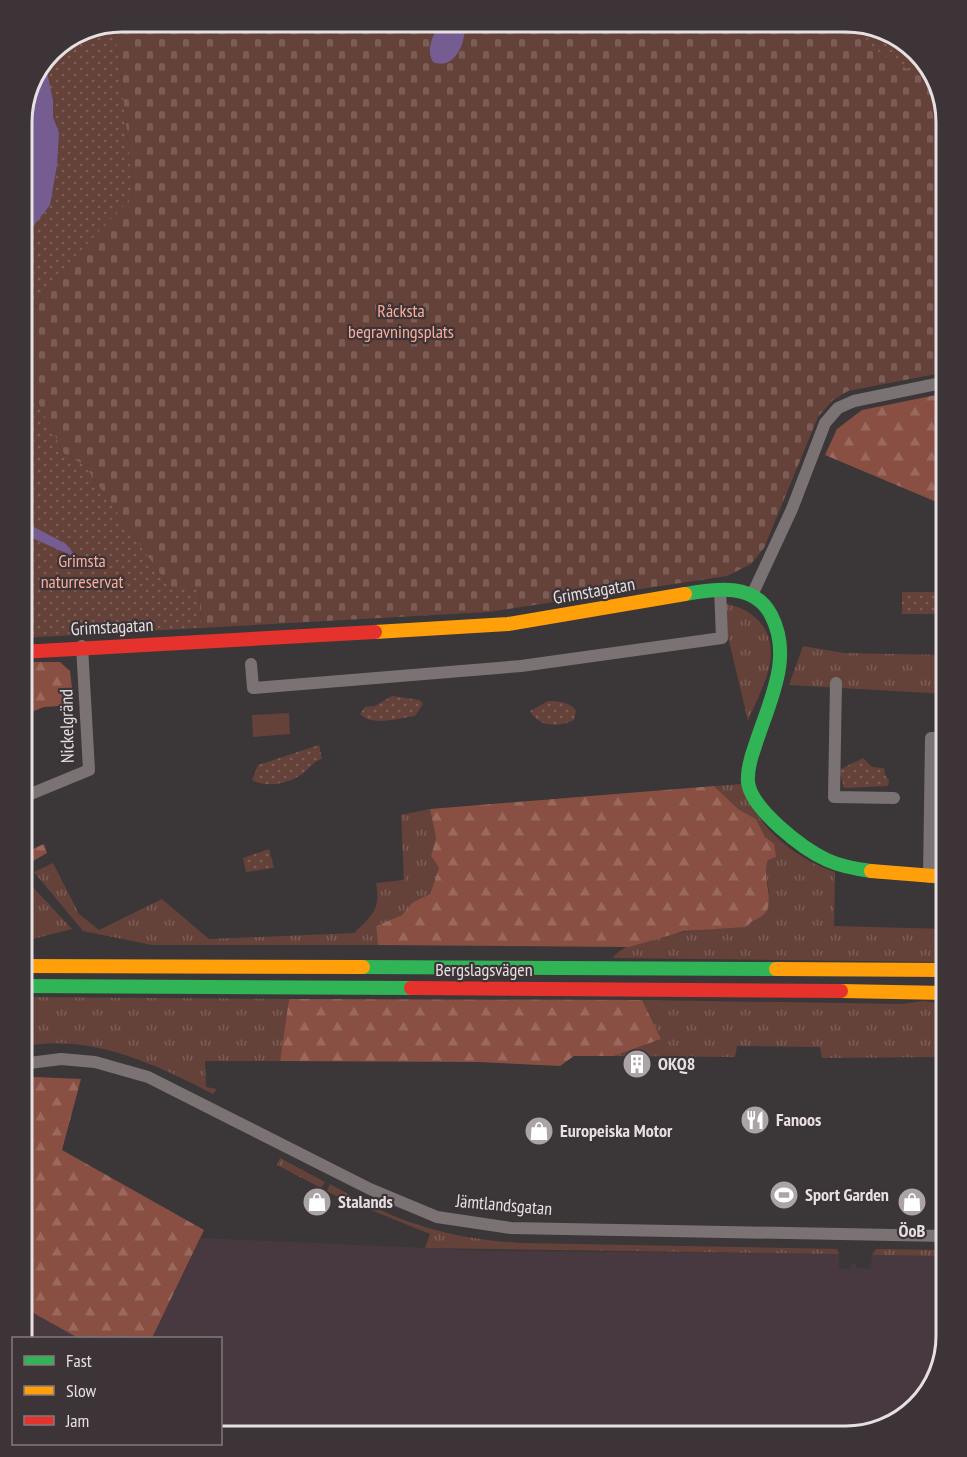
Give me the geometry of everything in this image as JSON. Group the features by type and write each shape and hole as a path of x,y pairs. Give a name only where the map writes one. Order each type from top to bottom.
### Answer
{"main road":[{"name":"Grimstagatan","path":"32,651 82,646 508,624 720,589 735,589 752,595"},
{"path":"752,595 760,599 770,612 778,628 782,646 774,688 748,767 748,783 755,800 798,843 836,863 936,877"},
{"name":"Bergslagsvägen","path":"32,966 936,970"},
{"name":"Bergslagsvägen","path":"32,986 816,990 936,993"}],"street":[{"path":"752,595 792,509 825,423 838,408 854,401 936,384"},
{"path":"251,664 253,688 521,666 722,638 720,589"},
{"name":"Nickelgränd","path":"32,793 89,770 82,646"},
{"path":"836,683 834,797 894,798"},
{"path":"929,877 931,738 936,738"},
{"name":"Jämtlandsgatan","path":"32,1063 62,1059 95,1062 148,1077 380,1194 437,1217 510,1227 936,1236"}],"shaded area":[{"path":"436,32 464,32 461,47 453,59 440,64 433,62 431,57 432,39"},
{"path":"47,72 53,101 53,117 59,133 57,165 50,205 32,228 33,104 38,87"},
{"path":"32,526 66,544 77,558 32,538"},
{"path":"201,1238 495,1251 839,1254 839,1268 850,1269 851,1264 856,1264 856,1268 870,1269 872,1255 936,1256 936,1335 929,1370 917,1390 900,1407 880,1419 857,1425 222,1425 222,1337 152,1337"},
{"path":"32,1312 76,1337 32,1337"}],"green space":[{"name":"Råcksta begravningsplats","path":"115,32 859,33 889,56 923,77 929,87 935,110 936,374 848,391 833,400 818,417 764,548 751,564 727,576 488,612 201,628 199,588 170,588 84,465 64,454 32,391 32,312 49,284 134,195"},
{"name":"Grimsta naturreservat","path":"115,32 134,195 49,284 32,312 33,104 38,87 58,58 87,38"},
{"path":"855,32 874,36 895,47 913,62 924,78 874,48"},
{"name":"Grimsta naturreservat","path":"32,391 64,454 84,465 170,588 199,587 201,628 32,637"},
{"path":"936,395 936,502 825,455 837,429 862,410"},
{"path":"902,592 936,592 936,614 902,614"},
{"path":"720,603 732,605 751,614 759,621 769,640 770,663 764,685 748,721"},
{"path":"803,646 844,653 936,655 936,693 789,685"},
{"path":"32,662 60,662 70,671 74,705 44,707 32,712"},
{"path":"392,696 420,700 423,704 415,716 394,720 372,720 360,714 365,707 375,706"},
{"path":"548,701 564,702 573,707 576,710 574,720 556,725 539,721 530,711"},
{"path":"289,713 290,734 253,737 252,715"},
{"path":"319,745 322,759 294,779 269,784 252,780 258,765"},
{"path":"863,758 872,767 884,768 889,780 888,786 844,788 839,770"},
{"path":"742,784 756,814 778,839 805,859 835,872 834,926 936,929 936,962 613,958 636,943 654,938 695,930 745,927 750,921 756,919 769,892 765,868 768,860 765,837 756,819 738,809 714,786"},
{"path":"714,786 738,809 756,819 765,837 774,844 776,857 768,860 766,866 768,907 763,915 746,927 684,931 629,947 378,945 376,926 402,915 413,902 430,894 439,868 431,856 436,838 430,809"},
{"path":"430,809 436,838 431,856 439,868 430,894 413,902 402,915 376,926 378,945 152,945 83,931 34,872 53,863 79,914 99,930 162,899 209,939 354,933 374,911 377,900 376,883 404,880 401,815"},
{"path":"44,844 47,853 32,862 32,849"},
{"path":"269,849 274,868 246,872 243,858"},
{"path":"32,886 72,929 32,939"},
{"path":"32,997 289,999 280,1061 205,1061 206,1087 217,1089 213,1094 145,1062 121,1054 96,1047 46,1043 32,1045"},
{"path":"289,999 642,1000 661,1039 614,1056 574,1056 560,1066 478,1062 280,1061"},
{"path":"642,1000 936,1003 936,1057 822,1058 820,1047 737,1046 735,1057 614,1056 661,1039"},
{"path":"32,1077 81,1079 62,1150 204,1230 152,1337 76,1337 32,1312"},
{"path":"280,1158 325,1182 321,1188 277,1165"},
{"path":"330,1184 360,1201 356,1207 327,1191"},
{"path":"370,1205 424,1227 481,1239 521,1243 837,1249 839,1254 425,1248 430,1234 366,1208"},
{"path":"876,1249 936,1250 936,1256 872,1255"}],"traffic: fast":[{"path":"685,594 733,590 755,597 764,604 777,631 780,648 779,664 772,697 748,773 751,793 768,816 792,838 817,855 848,867 871,871"},
{"path":"363,967 776,969"},
{"path":"32,986 411,988"}],"traffic: slow":[{"path":"375,632 508,624 685,594"},
{"path":"871,871 936,876"},
{"path":"32,966 363,967"},
{"path":"776,969 936,970"},
{"path":"841,991 936,993"}],"traffic: jam":[{"path":"32,651 375,632"},
{"path":"411,988 841,991"}],"place":[{"name":"OKQ8","path":"637,1064"},
{"name":"Fanoos","path":"755,1120"},
{"name":"Europeiska Motor","path":"539,1131"},
{"name":"Sport Garden","path":"784,1195"},
{"name":"Stalands","path":"317,1202"},
{"name":"ÖoB","path":"912,1202"}]}
